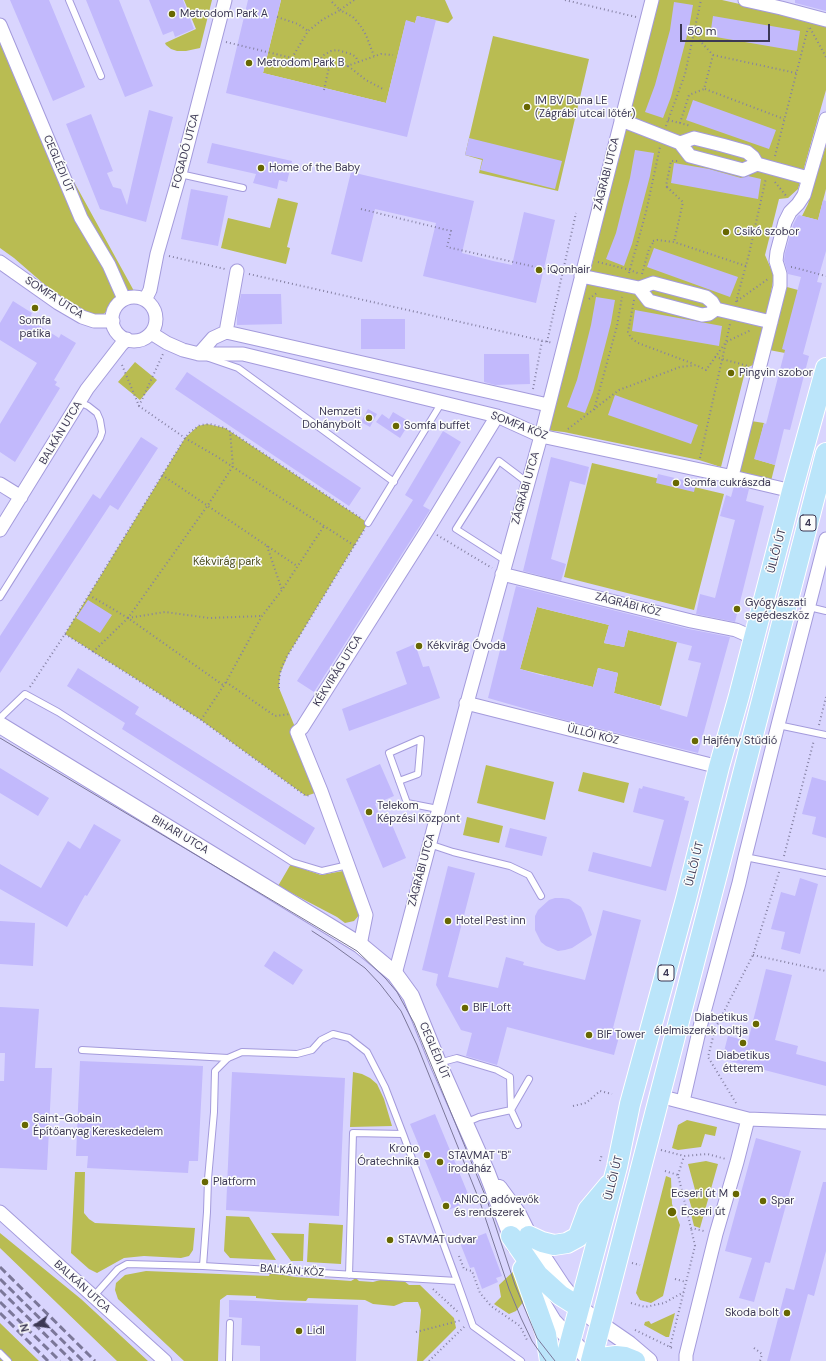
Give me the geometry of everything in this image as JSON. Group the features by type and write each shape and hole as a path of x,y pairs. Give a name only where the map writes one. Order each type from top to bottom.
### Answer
{"main road":[{"name":"ÜLLŐI ÚT","path":"565,1361 614,1180 630,1104 686,899 719,767 792,491 821,406 826,373"},
{"name":"ÜLLŐI ÚT","path":"591,1361 826,453"},
{"path":"520,1236 554,1245 567,1243 578,1237 588,1210 614,1180"},
{"path":"520,1236 538,1275 560,1295 579,1307 596,1301 611,1282"},
{"path":"523,1269 546,1334 550,1361"},
{"path":"591,1361 616,1356 625,1357 635,1361"}],"street":[{"name":"FOGADÓ UTCA","path":"145,300 150,290 158,254 225,0"},
{"name":"ZÁGRÁBI UTCA","path":"395,974 466,703 541,436 652,0"},
{"path":"745,0 782,4 826,20"},
{"name":"CEGLÉDI ÚT","path":"0,25 81,218 109,265 124,299"},
{"path":"621,120 680,143 690,156 743,170 757,164"},
{"path":"732,476 769,322 780,286 780,274 776,261 777,252 785,222 790,212 804,195 826,120"},
{"path":"680,143 694,138 722,145 747,152 753,157 757,164 769,170 808,178"},
{"name":"SOMFA UTCA","path":"0,262 58,303 82,317 94,321 113,321"},
{"path":"198,354 213,338 226,332 237,271"},
{"path":"581,276 633,287 653,283 706,297 712,302 716,309"},
{"path":"633,287 649,301 702,315 709,314 716,309 734,308 769,322"},
{"path":"130,297 137,297 145,300 153,307 156,314 156,320 151,333 140,340 127,339 117,332 113,321 115,308 124,299 130,297"},
{"name":"SOMFA KÖZ","path":"226,332 548,405"},
{"name":"SOMFA KÖZ","path":"151,333 167,343 183,350 198,354 243,354 497,416 541,436 732,476 792,491"},
{"name":"BALKÁN UTCA","path":"0,530 87,389 127,339"},
{"name":"KÉKVIRÁG UTCA","path":"360,945 366,915 321,791 297,732 302,728 428,529 497,416"},
{"path":"0,484 21,497"},
{"path":"683,1101 700,1027 739,883 826,539"},
{"name":"ZÁGRÁBI KÖZ","path":"504,568 683,619 736,630 754,638"},
{"name":"ÜLLŐI KÖZ","path":"466,703 719,767"},
{"name":"BIHARI UTCA","path":"0,725 360,945"},
{"name":"CEGLÉDI ÚT","path":"360,945 395,974 411,996 439,1065 487,1173 518,1214 523,1269 553,1321 591,1361"},
{"path":"659,1096 748,1119 826,1122"},
{"path":"686,1361 686,1355 716,1234 748,1119"},
{"name":"BALKÁN UTCA","path":"0,1212 165,1361"},
{"path":"579,1307 629,1344 649,1361"}],"lane":[{"path":"69,0 101,76"},
{"path":"180,174 243,188"},
{"path":"198,354 238,368 394,482"},
{"path":"0,597 100,438 102,432 97,413 88,406 79,402"},
{"path":"368,524 442,402"},
{"path":"504,568 456,529 499,461 528,483"},
{"path":"809,607 826,611"},
{"path":"0,718 25,694 58,712 292,862 322,872 348,865"},
{"path":"778,726 826,735"},
{"path":"399,781 418,774 420,739 389,753 399,781 407,803 438,809"},
{"path":"429,844 510,866 529,875 541,896"},
{"path":"745,857 826,873"},
{"path":"203,1266 208,1212 208,1179 216,1072 228,1058 242,1052 297,1054 312,1050 321,1040 333,1034 349,1038 367,1052 385,1086 473,1326 521,1361"},
{"path":"82,1050 228,1058"},
{"path":"439,1065 457,1058 497,1070 510,1078 511,1110 518,1124"},
{"path":"465,1123 479,1117 511,1110 529,1079"},
{"path":"349,1275 353,1133 403,1134"},
{"name":"BALKÁN KÖZ","path":"93,1297 118,1269 127,1264 203,1266 457,1281"},
{"path":"229,1361 230,1323"},
{"path":"0,1353 8,1361"}],"path":[{"path":"330,0 340,10 353,17 360,25 366,35 374,56"},
{"path":"292,58 308,31 322,20 354,0"},
{"path":"565,0 646,20"},
{"path":"701,0 684,74 663,136 646,212 630,270 633,287 633,308 628,332 631,338 638,343 706,370 726,342 769,322"},
{"path":"277,17 298,24 308,31"},
{"path":"696,24 701,42 713,55 796,73"},
{"path":"697,469 734,308 808,26 826,57"},
{"path":"215,39 319,66 329,67 348,66 381,54 392,55"},
{"path":"319,66 320,60 324,55 331,51 338,50 356,57 358,62"},
{"path":"704,89 713,55"},
{"path":"348,66 366,80 383,89"},
{"path":"324,90 329,67"},
{"path":"680,123 689,95 704,89 784,119"},
{"path":"668,120 686,124"},
{"path":"674,242 683,202 666,186 671,161 679,161"},
{"path":"769,170 788,198 790,212"},
{"path":"361,209 451,231 447,247 562,273"},
{"path":"547,342 576,213"},
{"path":"641,275 649,249 653,242 657,240 674,242 746,266"},
{"path":"158,254 564,346"},
{"path":"593,261 630,270 641,275 646,274"},
{"path":"734,308 774,276 792,266 826,276"},
{"path":"594,410 617,326 633,287"},
{"path":"531,401 542,341"},
{"path":"138,406 167,343"},
{"path":"113,356 120,361 138,406 185,438 232,466 355,546"},
{"path":"714,357 759,368"},
{"path":"554,439 619,390 680,367 696,365"},
{"path":"25,694 65,634 185,438 190,432 200,425 210,424 230,431 368,524 286,658 281,669 279,688"},
{"path":"93,652 128,618 208,505 232,466 230,431"},
{"path":"162,475 297,566"},
{"path":"201,720 226,682 262,616 282,590 324,526"},
{"path":"428,529 504,568"},
{"path":"267,545 282,590"},
{"path":"89,595 128,618 224,685"},
{"path":"128,618 165,612 209,618 262,616"},
{"path":"65,634 201,720 306,796 321,791"},
{"path":"226,682 275,716 290,714"},
{"path":"739,1108 708,1057 714,1029 753,954 781,865 826,697"},
{"path":"753,954 826,971"},
{"path":"573,1106 586,1103 600,1092 612,1094"},
{"path":"600,1161 603,1151"},
{"path":"667,1152 684,1156 707,1154 726,1159"},
{"path":"670,1347 695,1246 678,1175 684,1156"},
{"path":"665,1171 678,1175"},
{"path":"691,1228 707,1232"},
{"path":"456,1250 464,1269 472,1271 480,1293 491,1306 520,1326 528,1342"},
{"path":"632,1263 640,1265"},
{"path":"416,1332 465,1319 422,1278"},
{"path":"675,1279 686,1282"},
{"path":"630,1303 645,1307 664,1303 684,1292"},
{"path":"429,1361 469,1322 473,1326"},
{"path":"632,1329 675,1350"},
{"path":"754,1348 762,1354 760,1361"}],"green space":[{"path":"184,0 212,0 200,48 177,51 171,49 165,43 196,29"},
{"path":"281,0 445,0 453,18 448,23 417,16 415,23 406,21 386,103 263,73"},
{"path":"658,0 722,0 810,20 826,20 826,90 798,189 788,198 779,199 765,255 774,276 769,303 753,365 746,368 721,467 699,460 564,432 546,430 579,306 593,261 626,122"},
{"path":"0,25 40,120 134,291 94,321 82,317 14,258 0,248"},
{"name":"IM BV Duna LE (Zágrábi utcai lőtér)","path":"493,36 589,59 558,191 479,173 482,160 465,155"},
{"path":"826,145 826,189 818,220 802,216 808,204"},
{"path":"278,198 298,203 287,247 290,248 286,264 221,248 228,218 270,228"},
{"path":"787,287 798,290 785,353 769,350"},
{"path":"135,362 157,380 140,400 118,382"},
{"path":"751,421 764,423 755,459 775,465 771,481 739,473"},
{"name":"Kékvirág park","path":"207,424 225,428 368,523 288,655 280,674 279,688 321,791 306,796 201,720 65,634 185,438 198,426"},
{"path":"592,463 724,494 694,610 564,577"},
{"path":"537,607 609,625 604,643 624,647 628,630 677,642 661,706 614,693 618,673 598,668 593,687 520,669"},
{"path":"486,765 554,782 545,820 477,803"},
{"path":"583,772 629,783 624,803 578,791"},
{"path":"467,817 503,826 499,843 463,835"},
{"path":"292,862 295,866 321,875 343,871 360,914 354,921 345,923 337,917 278,886"},
{"path":"353,1072 370,1078 377,1084 384,1099 392,1126 350,1127"},
{"path":"687,1120 717,1127 715,1136 705,1134 701,1147 678,1150 672,1148 678,1125"},
{"path":"706,1161 718,1164 700,1228 694,1226 690,1210 692,1209 689,1199 697,1197 688,1164"},
{"path":"75,1172 85,1172 84,1213 89,1219 95,1223 195,1228 193,1250 189,1256 181,1258 144,1256 124,1258 97,1273 89,1269 71,1253"},
{"path":"666,1176 671,1178 672,1204 680,1225 663,1296 651,1303 640,1300 636,1293"},
{"path":"226,1216 249,1217 276,1260 230,1258 224,1251"},
{"path":"309,1223 343,1225 341,1264 307,1262"},
{"path":"0,1233 81,1299 148,1361 117,1361 0,1248"},
{"path":"271,1233 304,1234 303,1261 291,1261"},
{"path":"519,1266 529,1295 516,1311 509,1314 494,1304 501,1297 499,1285"},
{"path":"146,1271 269,1276 270,1273 295,1277 351,1281 356,1278 359,1281 373,1282 384,1279 404,1281 409,1285 420,1285 454,1318 456,1328 423,1361 417,1361 421,1310 418,1302 404,1302 394,1306 373,1304 365,1300 308,1298 306,1301 278,1300 256,1298 256,1296 227,1295 220,1300 218,1361 184,1361 118,1299 115,1290 116,1283 125,1275"},
{"path":"675,1313 669,1337 666,1337 644,1325 645,1322 649,1321 651,1324"},
{"path":"0,1323 39,1361 0,1361"}],"building":[{"path":"10,0 49,0 85,87 53,101"},
{"path":"86,0 119,0 153,86 125,97"},
{"name":"Metrodom Park A","path":"149,0 183,0 194,29 175,37 173,31 163,35"},
{"name":"Metrodom Park B","path":"248,0 281,0 263,73 386,103 406,20 415,23 417,16 436,20 407,137 226,93"},
{"path":"795,0 826,0 826,11 795,3"},
{"path":"674,2 693,5 689,28 671,97 663,118 645,112 655,85 670,30"},
{"path":"713,16 800,31 797,51 710,36"},
{"path":"693,100 776,130 769,149 686,120"},
{"path":"149,110 173,117 146,222 100,209 66,124 91,114 113,171 107,173 113,187 121,189 127,205"},
{"path":"469,138 562,161 555,189 480,170 483,159 465,155"},
{"name":"Home of the Baby","path":"212,143 292,161 287,182 279,180 277,189 253,183 256,174 207,163"},
{"path":"635,150 654,153 650,176 632,244 624,266 606,259 616,233 630,178"},
{"path":"674,163 709,169 741,178 748,176 761,179 758,199 671,183"},
{"path":"351,172 474,201 462,253 493,261 512,265 524,212 555,220 536,303 423,276 436,223 375,209 362,262 331,254"},
{"path":"191,189 228,196 218,246 181,239"},
{"path":"823,200 826,201 826,251 817,282 822,283 803,354 809,356 790,430 784,429 775,465 754,459 764,423 766,424 785,350 782,349 801,277 788,274 784,260 785,253 793,225 797,217 799,215 818,220"},
{"path":"654,248 738,277 730,297 647,267"},
{"path":"241,294 281,294 282,324 237,325"},
{"path":"596,297 615,300 611,323 593,392 585,413 567,407 577,380 591,325"},
{"path":"13,301 32,313 29,319 59,338 61,334 76,343 54,380 57,382 55,385 60,388 15,462 0,452 0,424 37,363 0,340 0,323"},
{"path":"635,310 722,326 719,346 632,331"},
{"path":"361,319 405,319 405,349 361,349"},
{"path":"484,354 529,354 530,384 495,385 484,382"},
{"path":"187,372 361,488 349,506 175,389"},
{"path":"615,395 698,425 691,444 608,415"},
{"name":"Nemzeti Dohánybolt","path":"368,409 377,414 370,427 361,422"},
{"name":"Somfa buffet","path":"393,412 410,422 400,438 376,422 382,414 389,419"},
{"path":"443,431 461,442 423,506 430,510 314,692 297,681 413,500 405,495"},
{"path":"141,437 158,448 118,510 110,505 0,673 0,636 93,494 100,499"},
{"path":"551,457 589,467 585,485 570,481 551,559 566,564 561,581 523,571"},
{"name":"Somfa cukrászda","path":"658,474 696,483 694,492 656,483"},
{"path":"734,486 749,489 746,501 764,506 735,622 696,614 700,594 715,598 735,520 720,516 726,495 731,497"},
{"path":"516,586 689,629 730,637 698,753 561,719 488,698","holes":["537,607 609,625 604,643 624,647 628,630 692,646 688,660 701,663 687,717 660,709 660,706 614,693 618,673 598,668 593,687 520,669"]},
{"path":"88,600 112,615 100,633 76,618"},
{"path":"415,644 423,667 429,666 440,698 349,731 342,709 407,684 396,652"},
{"path":"78,668 139,707 135,714 315,828 305,845 122,729 125,723 67,686"},
{"name":"Telekom Képzési Központ","path":"380,764 394,796 375,804 383,823 390,820 406,858 383,868 346,779"},
{"path":"0,768 49,798 38,816 0,793"},
{"path":"812,777 826,781 826,838 812,834 816,817 802,814"},
{"path":"643,786 685,797 684,800 689,801 666,891 588,871 593,852 651,867 664,820 633,812 639,788 642,789"},
{"path":"94,824 121,840 87,896 85,895 67,927 0,889 0,864 41,888 68,841 80,849"},
{"path":"510,828 547,837 542,856 505,847"},
{"path":"448,866 475,873 448,977 498,988 506,957 524,962 523,965 585,980 603,910 641,920 613,1028 621,1030 614,1055 507,1027 497,1065 466,1056 472,1033 461,1030 436,985 438,974 422,970"},
{"path":"800,878 818,884 800,954 781,949 785,932 771,929 781,892 795,896"},
{"path":"555,898 569,899 581,907 592,935 572,948 558,951 541,942 535,930 535,916 538,910 549,900"},
{"path":"0,921 35,923 33,966 0,964"},
{"path":"274,951 303,970 293,985 264,966"},
{"path":"766,969 792,975 775,1040 798,1046 796,1054 826,1062 826,1086 722,1059 728,1036 748,1041"},
{"name":"Saint-Gobain Építőanyag Kereskedelem","path":"0,1007 39,1009 35,1068 52,1068 47,1170 0,1168 0,1081 4,1081 5,1053 0,1053"},
{"path":"80,1061 203,1066 198,1161 189,1161 188,1173 87,1168 88,1156 76,1156"},
{"path":"232,1072 345,1078 339,1216 226,1210"},
{"name":"STAVMAT \"B\" irodaház","path":"435,1114 471,1201 446,1211 410,1124"},
{"name":"Spar","path":"756,1138 801,1151 770,1263 765,1262 754,1302 739,1298 752,1258 725,1251"},
{"path":"823,1182 826,1182 826,1251 814,1296 808,1294 790,1361 767,1361 786,1288 794,1290"},
{"path":"486,1233 502,1276 496,1278 498,1282 482,1289 474,1267 470,1268 460,1243"},
{"name":"Lidl","path":"229,1300 358,1305 356,1361 260,1361 260,1346 241,1345 242,1318 229,1317"}],"tram line":[{"path":"0,738 357,951 386,979 397,992 414,1023 487,1200 515,1285 537,1338 555,1361"},
{"path":"312,931 365,968 380,984 401,1011 417,1045 480,1202 509,1289 521,1318 532,1341 546,1361"}],"railway":[{"path":"0,1267 95,1361"},
{"path":"0,1279 83,1361"},
{"path":"0,1290 72,1361"},
{"path":"0,1302 60,1361"},
{"path":"0,1313 48,1361"}],"place":[{"name":"Metrodom Park A","path":"172,14"},
{"name":"Metrodom Park B","path":"249,63"},
{"name":"IM BV Duna LE (Zágrábi utcai lőtér)","path":"527,107"},
{"name":"Home of the Baby","path":"261,168"},
{"name":"Csikó szobor","path":"726,232"},
{"name":"iQonhair","path":"539,270"},
{"name":"Somfa patika","path":"35,308"},
{"name":"Pingvin szobor","path":"731,373"},
{"name":"Nemzeti Dohánybolt","path":"369,418"},
{"name":"Somfa buffet","path":"396,426"},
{"name":"Somfa cukrászda","path":"676,483"},
{"name":"Gyógyászati segédeszköz","path":"737,609"},
{"name":"Kékvirág Óvoda","path":"419,646"},
{"name":"Hajfény Stűdió","path":"695,741"},
{"name":"Telekom Képzési Központ","path":"369,812"},
{"name":"Hotel Pest inn","path":"448,921"},
{"name":"BIF Loft","path":"465,1008"},
{"name":"Diabetikus élelmiszerek boltja","path":"756,1024"},
{"name":"BIF Tower","path":"589,1035"},
{"name":"Diabetikus étterem","path":"743,1043"},
{"name":"Saint-Gobain Építőanyag Kereskedelem","path":"25,1125"},
{"name":"Krono Óratechnika","path":"427,1155"},
{"name":"STAVMAT \"B\" irodaház","path":"440,1162"},
{"name":"Platform","path":"205,1182"},
{"name":"Ecseri út M","path":"736,1194"},
{"name":"Spar","path":"763,1201"},
{"name":"ANICO adóvevők és rendszerek","path":"446,1206"},
{"name":"Ecseri út","path":"672,1212"},
{"name":"STAVMAT udvar","path":"390,1240"},
{"name":"Skoda bolt","path":"787,1313"},
{"name":"Lidl","path":"299,1331"}]}
